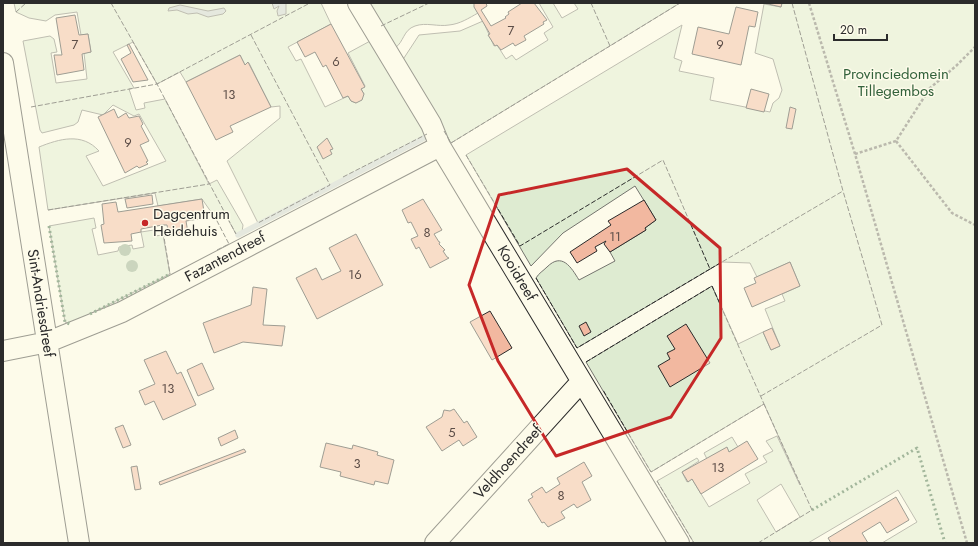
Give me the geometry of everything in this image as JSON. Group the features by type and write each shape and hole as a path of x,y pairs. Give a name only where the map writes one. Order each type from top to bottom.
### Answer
{"street":[{"name":"Kooidreef","path":"358,3 431,124 440,146 678,543"},
{"name":"Sint-Andriesdreef","path":"3,63 79,543"},
{"name":"Fazantendreef","path":"3,350 48,342 122,312 440,146"},
{"name":"Veldhoendreef","path":"434,543 582,382"}],"path":[{"path":"809,3 855,154 967,543"},
{"path":"855,154 896,141 930,88 956,66 975,47"},
{"path":"896,141 952,213 975,225"}],"highlighted area":[{"path":"627,169 720,248 721,338 671,417 556,456 498,361 469,285 499,195"}],"green space":[{"path":"14,3 321,3 331,24 288,47 296,61 301,59 325,107 348,96 351,101 356,103 364,94 361,89 365,86 348,53 372,40 428,134 258,223 227,161 280,118 280,106 271,107 249,63 245,65 240,55 186,82 180,72 157,84 133,42 113,52 134,88 129,89 136,110 145,108 144,103 165,99 209,184 217,180 243,225 242,232 236,234 225,214 216,219 202,199 158,206 155,193 48,210 39,147 70,139 78,139 92,145 99,151 86,156 103,186 166,161 139,114 134,116 113,105 103,115 82,110 78,122 74,125 42,133 40,130 23,41 50,36 54,39 57,52 51,53 56,83 87,79 84,53 91,52 88,34 81,35 77,12 55,15 46,21 29,18 16,12"},
{"path":"367,3 474,3 478,13 453,24 423,24 415,26 408,30 395,48"},
{"path":"539,3 553,3 562,18 578,9 574,3 680,3 451,143 402,61 419,35 460,31 483,21 494,46 497,45 506,59 512,55 516,60 548,40 544,33 553,27"},
{"name":"Provinciedomein Tillegembos","path":"782,3 975,3 975,543 882,543 917,522 898,490 808,543 694,543 657,481 697,458 699,461 682,472 687,482 692,479 709,507 750,483 745,474 767,462 763,456 773,451 766,441 777,436 800,485 764,404 651,472 586,362 712,286 738,344 763,332 771,350 780,346 765,309 785,301 782,294 800,286 790,262 757,277 750,263 722,262 577,348 536,278 552,263 562,261 573,270 579,280 615,261 610,252 646,230 645,228 656,220 635,186 563,233 531,266 466,155 682,25 674,58 682,61 679,71 714,78 710,100 770,112 773,103 779,98 782,90 773,59 755,53 764,4 781,7","holes":["781,484 800,517 776,532 757,500"]},
{"path":"94,218 96,228 92,229 98,255 118,251 119,247 132,245 133,249 144,247 141,232 154,230 155,236 163,235 170,274 70,324 65,322 49,226"},
{"path":"732,437 738,447 729,452 727,448 707,459 704,453"}],"shaded area":[{"path":"272,3 286,3 286,14 278,16 277,11 279,6 274,9"},
{"path":"180,5 208,11 224,8 226,11 223,14 208,17 197,13 188,14 177,10 168,11 169,8"}],"building":[{"path":"474,3 486,3 487,6 481,10 491,26 506,18 505,17 509,14 508,12 522,3 534,3 547,20 543,22 544,24 524,36 526,40 515,46 513,43 501,50 497,45 495,46 488,35 490,34 474,7"},
{"path":"764,3 782,3 781,7"},
{"path":"736,7 758,12 755,27 749,26 741,65 692,54 698,27 729,34"},
{"path":"75,15 79,35 88,34 91,52 82,54 84,70 57,75 54,55 62,55 56,18"},
{"path":"331,24 365,87 361,89 364,94 362,100 356,103 351,101 348,96 343,98 326,65 323,67 315,52 305,57 297,42"},
{"path":"129,44 148,80 133,82 121,59 131,53 127,45"},
{"path":"240,55 245,65 248,62 271,107 230,126 233,132 216,140 186,82"},
{"path":"751,89 769,94 764,112 746,108"},
{"path":"790,107 796,109 792,129 786,128"},
{"path":"114,109 118,118 126,113 129,118 139,116 143,124 141,126 149,141 140,145 148,164 139,168 137,166 125,173 98,117"},
{"path":"327,138 333,149 330,150 332,154 323,159 317,147"},
{"path":"152,195 153,204 127,208 125,199"},
{"name":"Dagcentrum Heidehuis","path":"202,199 205,218 186,221 188,233 169,236 167,225 162,225 141,229 141,232 131,234 132,241 104,243 101,225 104,224 102,204 116,202 118,212"},
{"path":"423,199 442,230 434,234 440,242 439,244 445,250 443,251 449,258 430,268 419,247 416,249 411,239 418,236 411,222 408,223 402,210"},
{"path":"644,200 656,220 645,228 646,230 610,252 604,244 606,241 595,247 597,251 577,263 570,252 611,225 608,221"},
{"path":"356,234 383,285 317,319 296,278 316,268 322,280 341,271 329,248"},
{"path":"790,262 800,286 752,307 744,288 756,283 754,278"},
{"path":"253,287 267,289 263,325 285,326 282,346 243,342 214,353 203,323 251,305"},
{"path":"490,311 512,348 492,360 470,322"},
{"path":"586,322 591,332 584,336 579,326"},
{"path":"686,324 710,363 670,387 658,366 670,359 667,353 675,349 667,336"},
{"path":"772,328 780,346 771,350 763,332"},
{"path":"166,351 177,374 181,372 196,405 163,420 154,401 145,405 139,391 155,384 144,360"},
{"path":"202,363 214,389 198,396 187,370"},
{"path":"454,409 464,423 467,421 477,437 463,446 459,440 442,451 426,427 442,417 444,410 450,411"},
{"path":"123,425 131,445 123,448 115,428"},
{"path":"235,430 238,438 221,446 218,438"},
{"path":"747,441 758,459 701,494 692,479 688,482 682,472 727,447 729,452"},
{"path":"326,443 352,449 353,445 378,452 377,455 394,460 388,484 375,481 374,485 340,476 341,472 320,467"},
{"path":"244,449 246,452 160,485 159,482"},
{"path":"584,462 592,476 582,482 591,500 577,508 574,504 561,512 565,518 548,527 544,522 542,523 528,500 533,497 531,494 542,487 546,493 560,484 557,478"},
{"path":"137,466 141,489 135,490 131,467"},
{"path":"896,497 909,520 887,533 880,522 862,533 868,543 831,543 828,538"}],"waterway":[{"path":"238,235 426,137"}],"hedge":[{"path":"49,226 65,322 70,324"},
{"path":"90,314 170,274"},
{"path":"812,510 917,448 945,543"}],"fence":[{"path":"16,12 26,3"},
{"path":"111,3 157,84 310,3"},
{"path":"381,26 429,3"},
{"path":"591,3 610,46 680,3"},
{"path":"466,155 520,246 663,160 710,269 843,191 792,3"},
{"path":"251,35 330,185 258,223"},
{"path":"444,131 451,143 610,46"},
{"path":"31,107 157,84 236,234"},
{"path":"343,177 427,134"},
{"path":"48,210 209,184"},
{"path":"761,396 882,325 843,191"},
{"path":"217,250 229,244 216,219 225,214"},
{"path":"162,225 170,274"},
{"path":"536,278 577,348 710,269"},
{"path":"586,362 712,286 764,404 651,472 603,390"},
{"path":"758,543 812,510 764,404"},
{"path":"657,481 694,543"}],"place":[{"name":"Dagcentrum Heidehuis","path":"145,223"}]}
